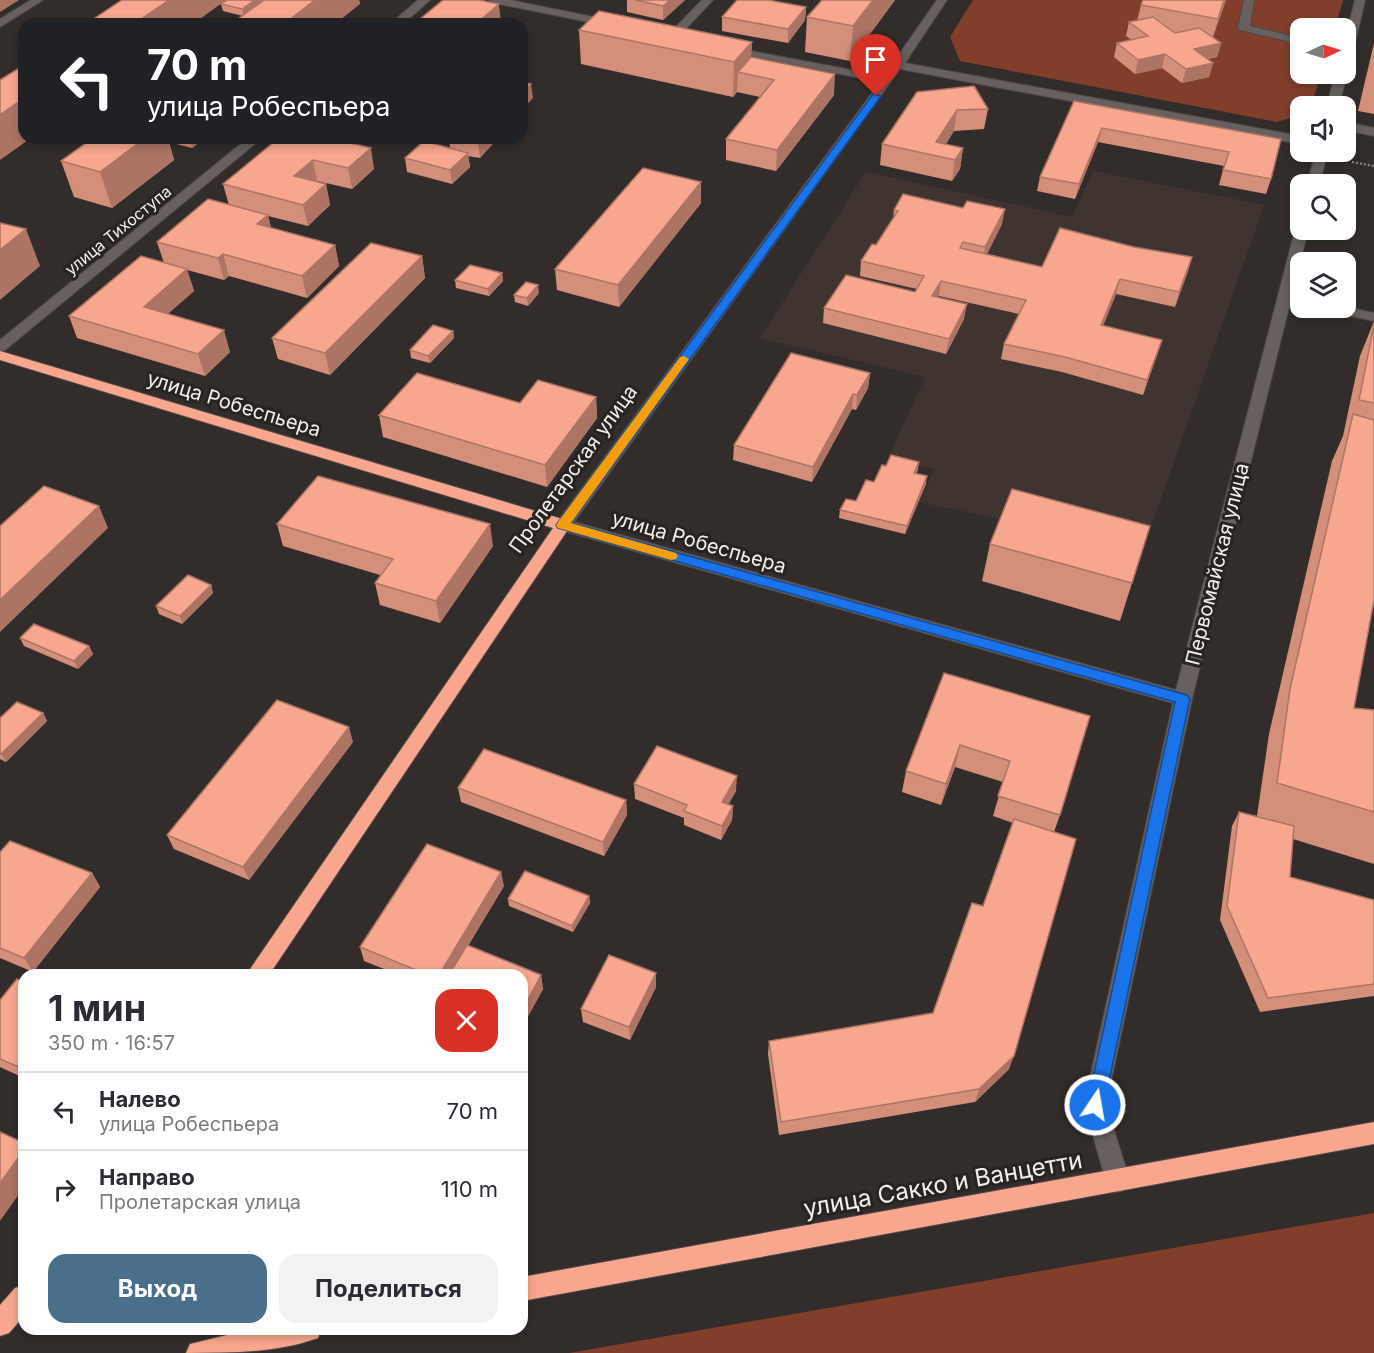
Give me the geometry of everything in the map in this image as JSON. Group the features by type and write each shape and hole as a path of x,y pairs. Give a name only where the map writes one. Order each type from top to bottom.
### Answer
{"highway":[{"name":"улица Робеспьера","path":"0,356 562,525"},
{"name":"Пролетарская улица","path":"261,969 562,525"},
{"name":"улица Сакко и Ванцетти","path":"528,1288 1374,1133"},
{"path":"0,1324 18,1304"},
{"path":"199,1353 282,1335"}],"street":[{"path":"0,24 38,0"},
{"path":"403,18 425,0"},
{"path":"494,0 628,27"},
{"path":"673,36 708,0"},
{"name":"Пролетарская улица","path":"562,525 888,80 942,0"},
{"path":"1249,0 1244,28 1290,39"},
{"path":"1355,18 1360,0"},
{"path":"717,45 888,80"},
{"path":"898,65 1290,138"},
{"path":"1356,128 1374,132"},
{"name":"улица Тихоступа","path":"0,347 249,144"},
{"name":"Первомайская улица","path":"1118,1181 1095,1105 1183,699 1290,310"},
{"path":"1356,313 1374,317"},
{"name":"улица Робеспьера","path":"562,525 1183,699"}],"path":[{"path":"1352,162 1374,166"}],"shaded area":[{"path":"973,0 1343,0 1338,18 1290,18 1290,84 1318,84 1314,96 1290,96 1290,118 1277,122 960,61 950,37"},
{"path":"1093,171 1264,205 1143,550 920,502 934,469 888,458 925,377 760,338 866,172 1072,217"},
{"path":"1374,1213 1374,1353 569,1353"}],"building":[{"path":"122,0 169,0 143,18 95,18"},
{"path":"227,0 255,0 242,9 221,4"},
{"path":"264,0 315,0 292,18 239,18"},
{"path":"443,0 479,0 499,4 483,18 421,18"},
{"path":"635,0 670,0 663,6"},
{"path":"737,0 768,0 806,7 788,29 722,17"},
{"path":"822,0 873,0 853,26 807,17"},
{"path":"1143,0 1224,0 1218,19 1141,5"},
{"path":"599,11 752,42 734,62 579,30"},
{"path":"1153,17 1175,33 1199,28 1221,43 1194,49 1213,63 1186,69 1165,54 1138,60 1117,43 1148,36 1129,22"},
{"path":"751,57 835,74 777,150 726,139 774,80 738,72"},
{"path":"18,69 18,102 0,115 0,80"},
{"path":"974,86 988,109 957,110 936,142 963,148 955,160 882,144 917,92"},
{"path":"1074,101 1281,139 1271,179 1223,170 1229,152 1102,128 1079,184 1040,177"},
{"path":"85,144 137,144 100,172 61,161"},
{"path":"272,144 354,144 371,148 348,168 313,160 294,176 326,184 303,205 223,184"},
{"path":"421,144 435,144 468,153 450,170 405,158"},
{"path":"643,168 701,182 618,285 555,269"},
{"path":"903,194 963,208 967,201 1005,209 985,247 963,242 960,248 1042,267 1060,228 1134,247 1192,257 1179,292 1120,279 1101,325 1162,340 1147,380 1065,357 1004,344 1026,300 941,281 932,296 967,304 949,339 824,308 846,275 915,292 924,276 861,261 872,244 876,245 898,211 894,210"},
{"path":"208,199 268,215 257,224 335,245 302,276 223,254 218,258 157,242"},
{"path":"0,223 26,229 0,250"},
{"path":"371,243 422,256 325,353 272,338"},
{"path":"141,256 187,269 144,307 224,330 198,354 69,316"},
{"path":"470,265 502,273 488,289 455,280"},
{"path":"526,282 538,285 527,298 514,295"},
{"path":"433,325 453,331 428,356 410,350"},
{"path":"1374,325 1374,403 1359,400"},
{"path":"791,353 870,373 857,395 853,394 813,467 734,445"},
{"path":"417,373 520,403 538,380 596,397 545,465 379,415"},
{"path":"1353,414 1374,420 1374,600 1354,708 1374,710 1374,812 1277,783 1290,689"},
{"path":"891,455 919,462 914,473 927,476 907,526 840,510 846,499 856,501 866,480 874,482 882,465 886,466"},
{"path":"318,476 490,524 436,601 375,583 393,559 277,524"},
{"path":"44,486 99,506 0,600 0,526"},
{"path":"1012,489 1150,526 1132,583 990,544"},
{"path":"188,575 211,585 180,616 156,606"},
{"path":"34,624 89,646 74,661 20,638"},
{"path":"944,673 1090,716 1060,815 998,796 1010,761 960,745 946,784 906,771"},
{"path":"277,700 349,727 243,867 167,835"},
{"path":"17,702 43,713 0,754 0,718"},
{"path":"657,746 737,776 722,802 733,806 722,826 684,811 687,805 634,784"},
{"path":"484,749 626,800 603,842 458,788"},
{"path":"1239,812 1294,826 1290,877 1374,900 1374,984 1268,998 1227,906"},
{"path":"1014,819 1076,839 1014,1056 979,1089 781,1122 769,1041 933,1013 972,903 983,906"},
{"path":"10,841 92,873 24,958 0,948 0,852"},
{"path":"427,844 501,872 443,969 413,969 360,947"},
{"path":"525,871 589,896 572,926 508,899"},
{"path":"467,945 526,969 453,969"},
{"path":"609,955 656,973 629,1027 581,1009"},
{"path":"528,970 541,975 528,999"},
{"path":"18,979 18,1066 0,1059 0,1000"},
{"path":"0,1132 18,1140 18,1158 0,1183"}],"slow traffic":[{"path":"671,556 562,525 684,359"}],"route":[{"path":"876,96 562,525 1183,699 1095,1105"}]}
